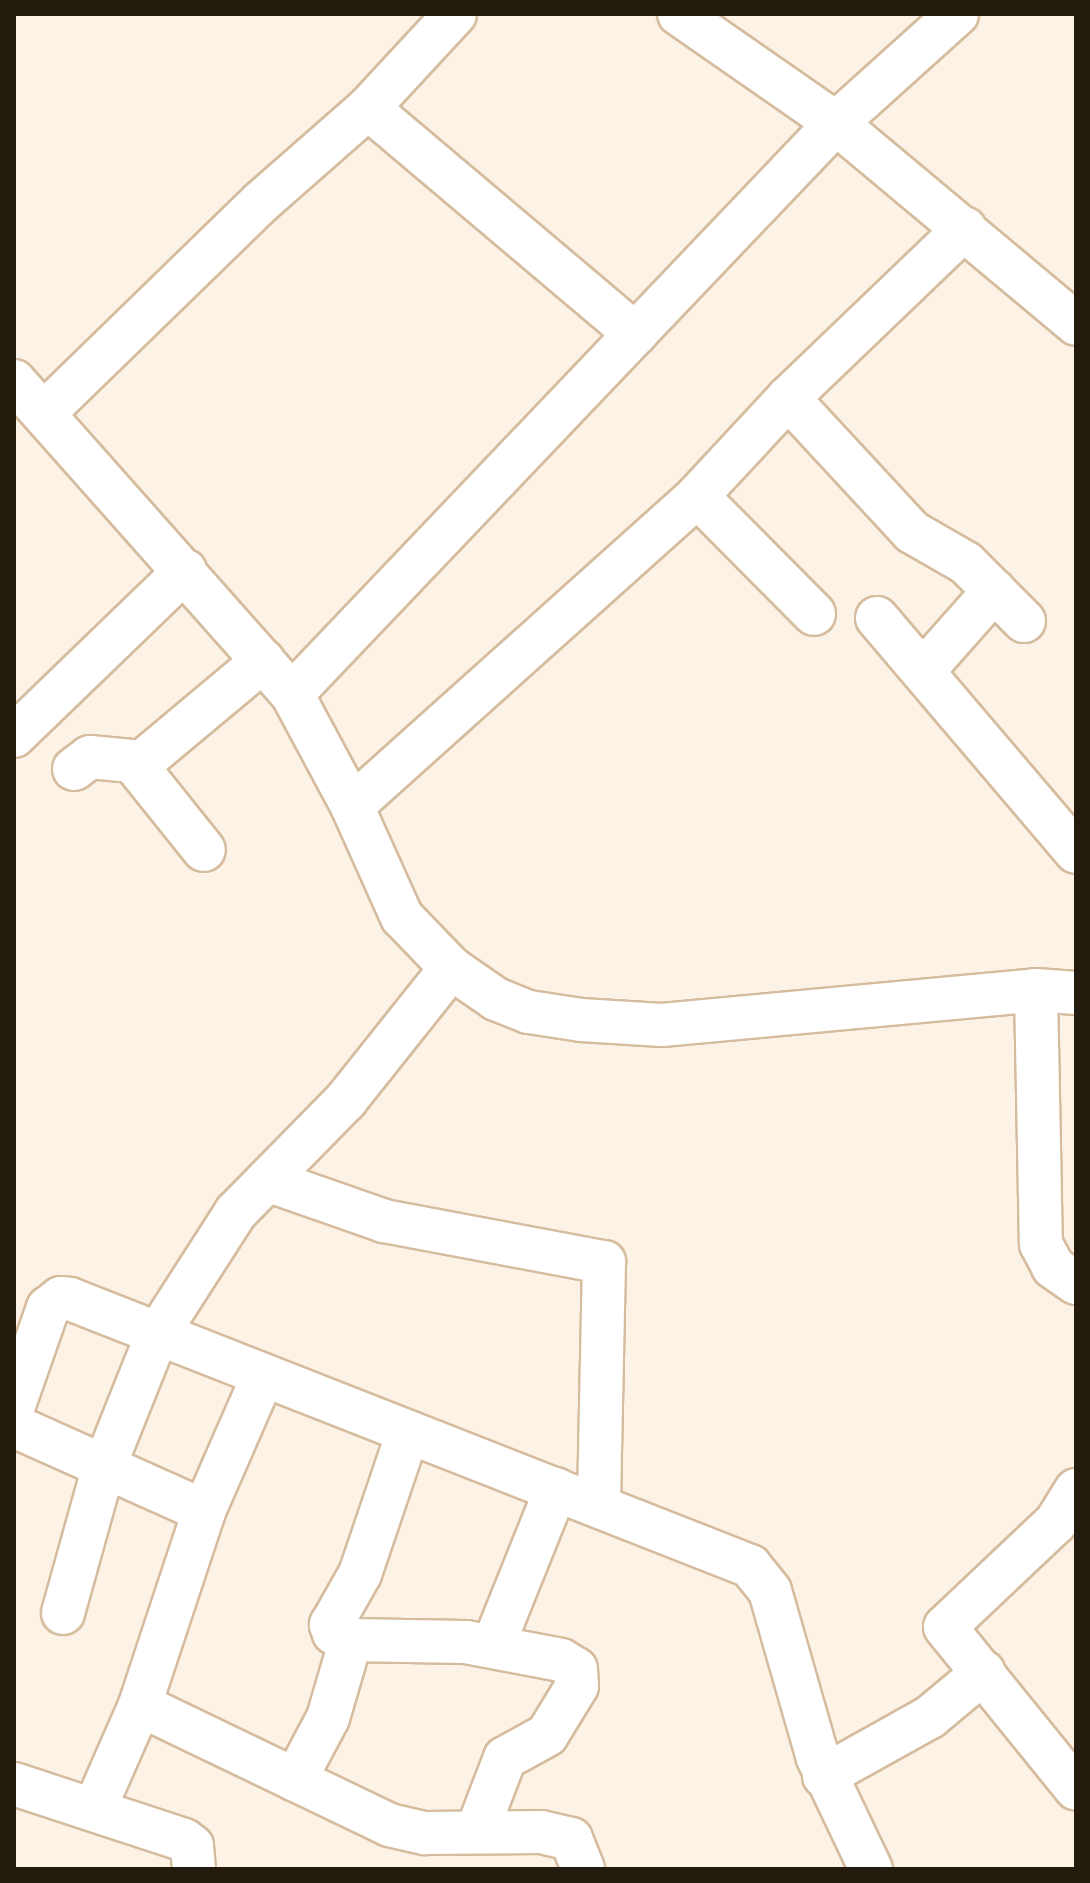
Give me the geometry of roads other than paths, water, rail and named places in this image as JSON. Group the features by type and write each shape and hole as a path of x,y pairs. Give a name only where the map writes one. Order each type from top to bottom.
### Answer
{"street":[{"path":"44,413 261,202 368,108 455,14"},
{"path":"679,14 836,123 1076,324"},
{"path":"292,694 836,123 957,14"},
{"path":"368,108 635,334"},
{"path":"352,806 697,496 788,398 965,228"},
{"path":"14,381 292,694 352,806 402,917 451,968 496,999 529,1012 662,1025 1056,992 1041,1244 1053,1267 1076,1283"},
{"path":"788,398 912,532 966,563 1024,621"},
{"path":"697,496 814,614"},
{"path":"14,736 185,571"},
{"path":"924,670 994,591"},
{"path":"877,618 1076,852"},
{"path":"135,764 263,661"},
{"path":"74,769 100,756 135,764 204,850"},
{"path":"63,1613 103,1470 157,1335 213,1241 354,1091 451,968"},
{"path":"270,1181 406,1227 604,1262 599,1506"},
{"path":"14,1405 53,1302 70,1299 750,1566 764,1578 824,1776 871,1869"},
{"path":"94,1810 140,1705 204,1511 263,1376"},
{"path":"14,1426 103,1470 204,1511"},
{"path":"408,1432 360,1574 331,1625 334,1633 349,1640 493,1646 561,1660 576,1669 578,1679 547,1735 505,1758 477,1831"},
{"path":"493,1646 556,1489"},
{"path":"1076,1490 1055,1523 946,1624 1076,1789"},
{"path":"295,1780 328,1718 349,1640"},
{"path":"824,1776 930,1717 984,1672"},
{"path":"140,1705 389,1825 425,1833 513,1829 571,1839 583,1869"},
{"path":"14,1784 184,1840 192,1846 194,1869"}]}
